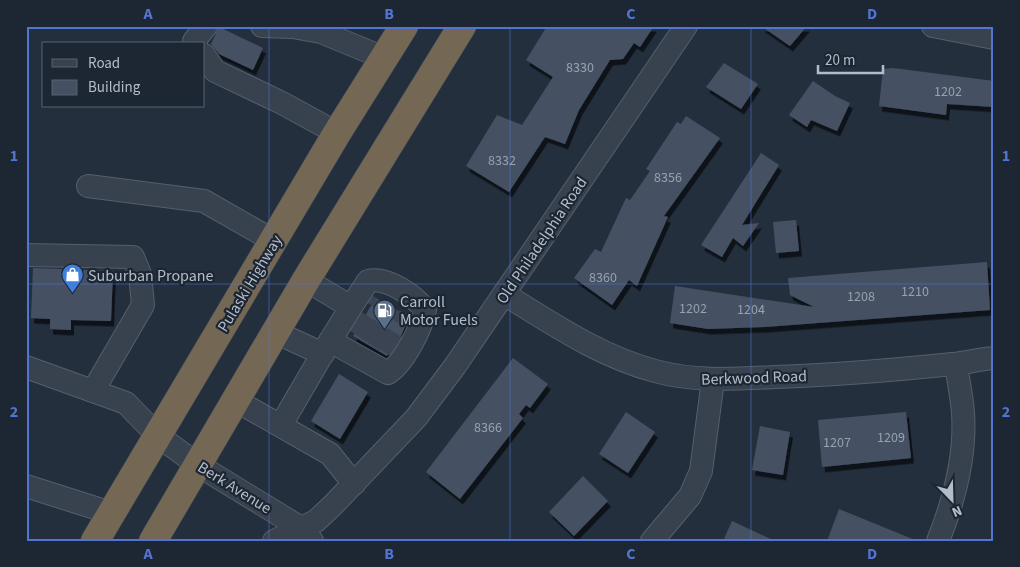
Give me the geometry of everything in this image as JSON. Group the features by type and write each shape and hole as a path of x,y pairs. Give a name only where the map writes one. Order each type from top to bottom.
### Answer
{"highway":[{"name":"Pulaski Highway","path":"95,541 337,133 404,26"},
{"path":"153,541 306,280 462,26"}],"street":[{"path":"195,42 206,26"},
{"path":"262,26 293,27 321,32 384,58"},
{"name":"Old Philadelphia Road","path":"274,541 307,534 316,521 416,418 504,294 686,26"},
{"path":"933,26 994,38"},
{"path":"205,57 215,72 282,103 337,133"},
{"path":"88,186 204,201 274,241"},
{"path":"26,256 133,257 140,274 143,305 93,391"},
{"path":"275,332 356,350 388,373 396,368 422,325 425,310 399,300 375,279 368,281 351,308 356,350"},
{"path":"306,280 351,308"},
{"name":"Berkwood Road","path":"504,294 586,344 615,358 682,378 714,380 879,371 956,364 994,358"},
{"path":"281,425 356,350"},
{"path":"938,541 951,502 962,456 963,413 956,364"},
{"name":"Berk Avenue","path":"26,367 126,403 157,435 198,465 307,534"},
{"path":"652,541 675,517 690,496 702,471 714,380"},
{"path":"235,400 330,454 354,484"},
{"path":"26,486 112,513"}],"building":[{"path":"547,26 654,26 640,47 634,43 623,59 610,60 579,110 565,144 545,137 509,192 466,166 497,115 522,125 553,77 526,60"},
{"path":"761,26 807,26 790,46"},
{"path":"219,27 263,48 253,70 219,54 211,44"},
{"path":"724,63 758,84 741,109 706,87"},
{"path":"893,68 994,81 994,107 947,104 946,115 879,106 883,69"},
{"path":"813,81 835,96 850,103 837,131 811,120 807,127 789,115"},
{"path":"686,116 720,138 664,216 668,217 637,286 629,280 612,305 574,278 595,249 601,252 626,198 630,200 650,171 646,169 677,122 681,124"},
{"path":"761,153 779,165 742,225 759,223 743,246 733,238 722,257 701,245"},
{"path":"796,220 799,251 776,253 773,222"},
{"path":"987,262 990,310 765,327 708,329 670,323 675,286 814,307 790,295 788,278"},
{"name":"Suburban Propane","path":"33,268 113,271 111,321 71,320 71,330 50,329 50,319 31,318"},
{"name":"Carroll Motor Fuels","path":"375,299 409,318 400,338 387,356 353,336"},
{"path":"513,358 548,384 530,408 526,405 519,414 523,418 460,499 426,472"},
{"path":"339,374 368,392 340,439 311,421"},
{"path":"626,412 655,432 628,473 599,454"},
{"path":"906,412 911,458 822,467 818,420"},
{"path":"760,426 790,432 783,475 752,470"},
{"path":"583,476 608,501 574,536 549,512"},
{"path":"839,509 915,540 915,541 827,541"},
{"path":"732,521 775,541 723,541"}],"tunnel":[{"path":"355,334 378,299"},
{"path":"370,344 394,308"},
{"path":"386,353 409,316"}],"place":[{"name":"Suburban Propane","path":"72,294"},
{"name":"Carroll Motor Fuels","path":"384,329"}]}
